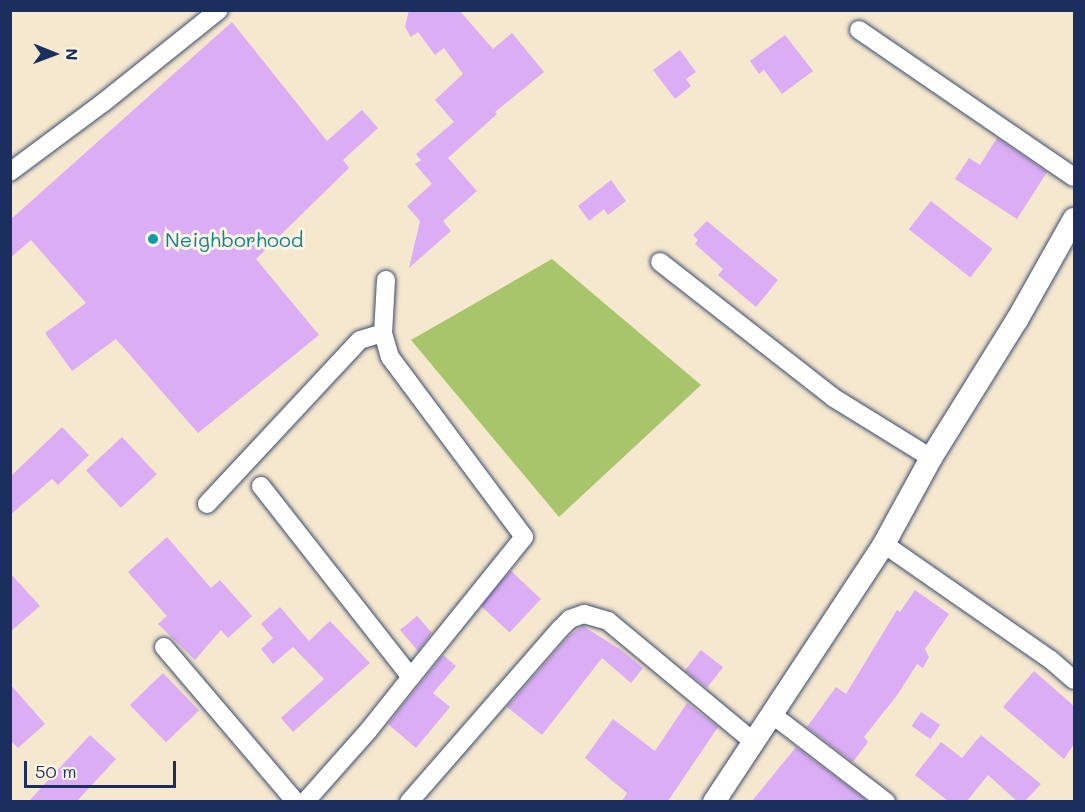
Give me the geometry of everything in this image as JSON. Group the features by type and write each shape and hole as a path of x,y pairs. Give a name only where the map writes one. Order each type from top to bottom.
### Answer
{"street":[{"path":"10,172 104,102 219,10"},
{"path":"859,30 1074,177"},
{"path":"714,801 755,743 884,544 931,458 1017,320 1074,219"},
{"path":"660,262 834,398 931,458"},
{"path":"305,801 368,731 524,537 390,357 383,333 386,280"},
{"path":"207,504 360,340 383,333"},
{"path":"261,486 411,677"},
{"path":"884,544 1051,660 1074,680"},
{"path":"410,801 560,629 570,619 584,614 608,621 755,743"},
{"path":"164,648 296,801"},
{"path":"773,715 886,801"}],"green space":[{"path":"552,259 701,385 559,517 411,340"}],"building":[{"path":"409,10 459,10 493,49 512,33 544,72 495,112 497,114 448,158 477,191 443,221 451,231 409,268 420,221 407,206 432,184 415,164 421,160 416,154 454,122 435,100 463,74 444,48 435,55 418,32 411,37 405,27"},
{"name":"Neighborhood","path":"232,22 327,141 362,110 378,128 343,160 349,168 256,259 319,335 198,433 116,339 72,371 45,333 86,303 31,240 10,258 10,220"},
{"path":"785,35 813,71 782,94 764,70 759,74 750,61"},
{"path":"680,50 696,72 686,79 691,86 675,99 653,70"},
{"path":"997,138 1047,172 1017,219 955,179 969,158 980,165"},
{"path":"611,180 626,201 608,215 604,209 589,221 578,206"},
{"path":"931,201 992,249 970,277 909,229"},
{"path":"707,221 778,280 756,307 718,275 723,269 695,244 698,240 693,235"},
{"path":"62,427 89,455 58,485 52,479 10,515 10,477"},
{"path":"122,437 157,474 121,508 86,470"},
{"path":"167,537 211,588 220,580 252,616 228,638 221,630 195,660 158,624 167,616 128,572"},
{"path":"511,571 541,599 510,633 480,605"},
{"path":"10,573 40,606 10,632"},
{"path":"915,590 949,614 925,649 929,657 923,668 917,664 898,694 864,737 868,742 853,762 807,727 836,687 846,694 897,610 900,612"},
{"path":"280,607 309,641 330,621 370,663 293,732 281,718 324,679 293,647 273,664 261,649 273,638 261,624"},
{"path":"417,616 432,633 418,651 400,630"},
{"path":"583,626 621,650 643,668 631,683 602,658 542,735 507,707 568,637"},
{"path":"701,650 723,667 707,688 685,670"},
{"path":"443,655 456,666 433,693 450,707 416,748 388,724"},
{"path":"1034,671 1074,706 1074,744 1064,759 1003,707"},
{"path":"163,673 199,710 166,742 130,705"},
{"path":"10,684 45,724 18,748 10,740"},
{"path":"687,703 718,727 668,801 622,801 627,793 585,758 613,719 655,751"},
{"path":"921,712 940,725 931,739 911,726"},
{"path":"90,735 116,759 77,801 29,801"},
{"path":"981,735 1041,784 1025,801 1017,801 988,775 967,801 948,801 915,775 941,742 962,758"},
{"path":"796,747 867,801 752,801"}],"place":[{"name":"Neighborhood","path":"153,239"}]}
